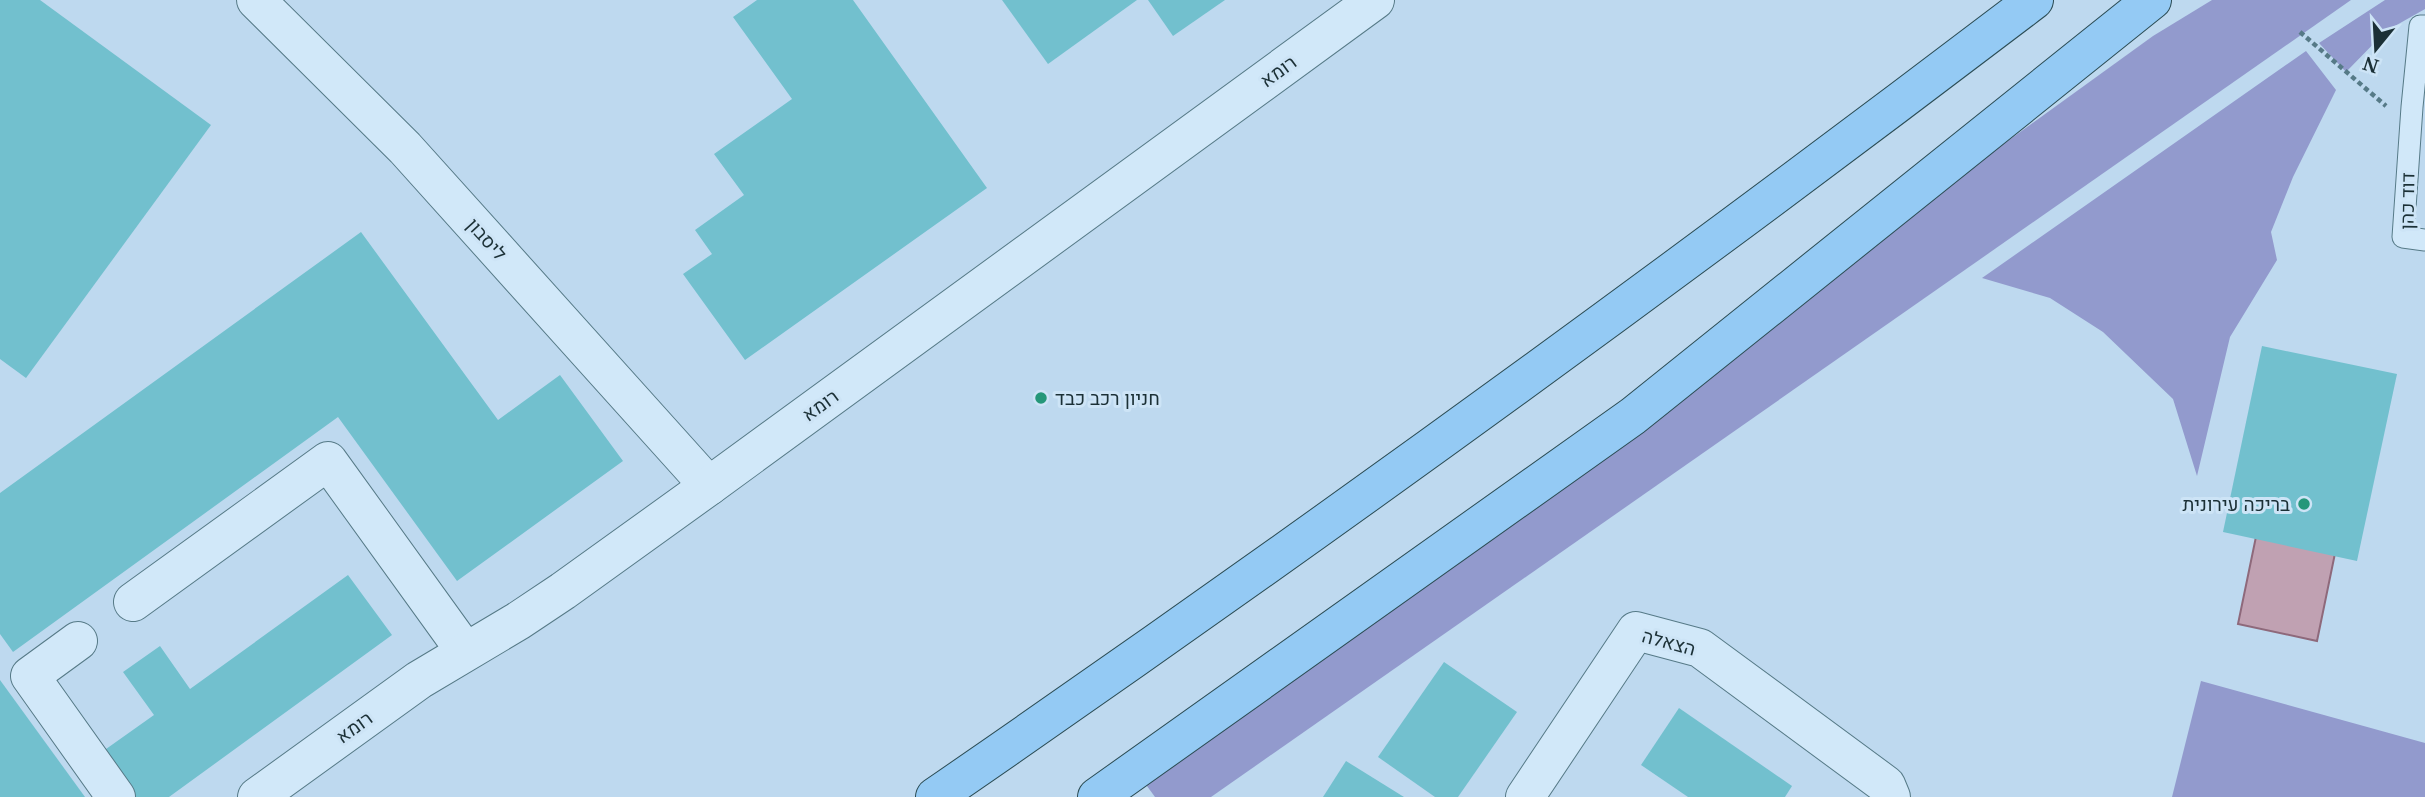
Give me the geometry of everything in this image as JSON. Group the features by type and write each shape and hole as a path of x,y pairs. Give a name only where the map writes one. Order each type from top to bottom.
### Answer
{"main road":[{"path":"935,797 1407,466 2034,0"},
{"path":"1097,797 1633,416 2152,0"}],"street":[{"name":"ליסבון","path":"256,0 405,148 709,486"},
{"name":"רומא","path":"257,797 419,680 541,606 1375,0"},
{"path":"133,602 328,461 465,651"},
{"name":"הצאלה","path":"1525,797 1636,631 1700,648 1886,785 1891,797"},
{"path":"78,641 30,676 116,797"}],"lane":[{"name":"דוד כהן","path":"2425,26 2420,26 2413,93 2403,237 2425,240"}],"path":[{"path":"2300,32 2385,106"}],"shaded area":[{"path":"2212,0 2351,0 1211,797 1155,797 1136,771 2153,36"},
{"path":"2385,0 2425,0 2425,9 2386,31 2346,72 2319,43"},
{"path":"2306,51 2336,90 2293,177 2271,232 2277,260 2230,337 2197,476 2173,399 2103,332 2050,298 1982,278"},
{"name":"בריכה עירונית","path":"2291,367 2370,383 2317,641 2238,624"},
{"path":"2201,681 2425,743 2425,797 2172,797"}],"building":[{"path":"0,0 40,0 211,125 26,378 0,359"},
{"path":"757,0 853,0 987,188 745,360 683,274 712,254 695,230 744,195 714,154 792,99 733,17"},
{"path":"1002,0 1137,0 1048,64"},
{"path":"1148,0 1225,0 1173,36"},
{"path":"361,232 498,420 560,375 623,461 457,581 338,417 13,652 0,634 0,493"},
{"path":"2262,346 2397,374 2357,561 2223,532"},
{"path":"348,575 392,635 169,797 130,797 99,754 154,715 123,672 160,646 190,689"},
{"path":"1444,662 1517,712 1458,797 1435,797 1378,757"},
{"path":"0,680 85,797 0,797"},
{"path":"1679,708 1792,786 1785,797 1688,797 1641,765"},
{"path":"1346,761 1404,797 1323,797"}],"place":[{"name":"חניון רכב כבד","path":"1041,398"},
{"name":"בריכה עירונית","path":"2304,504"}]}
